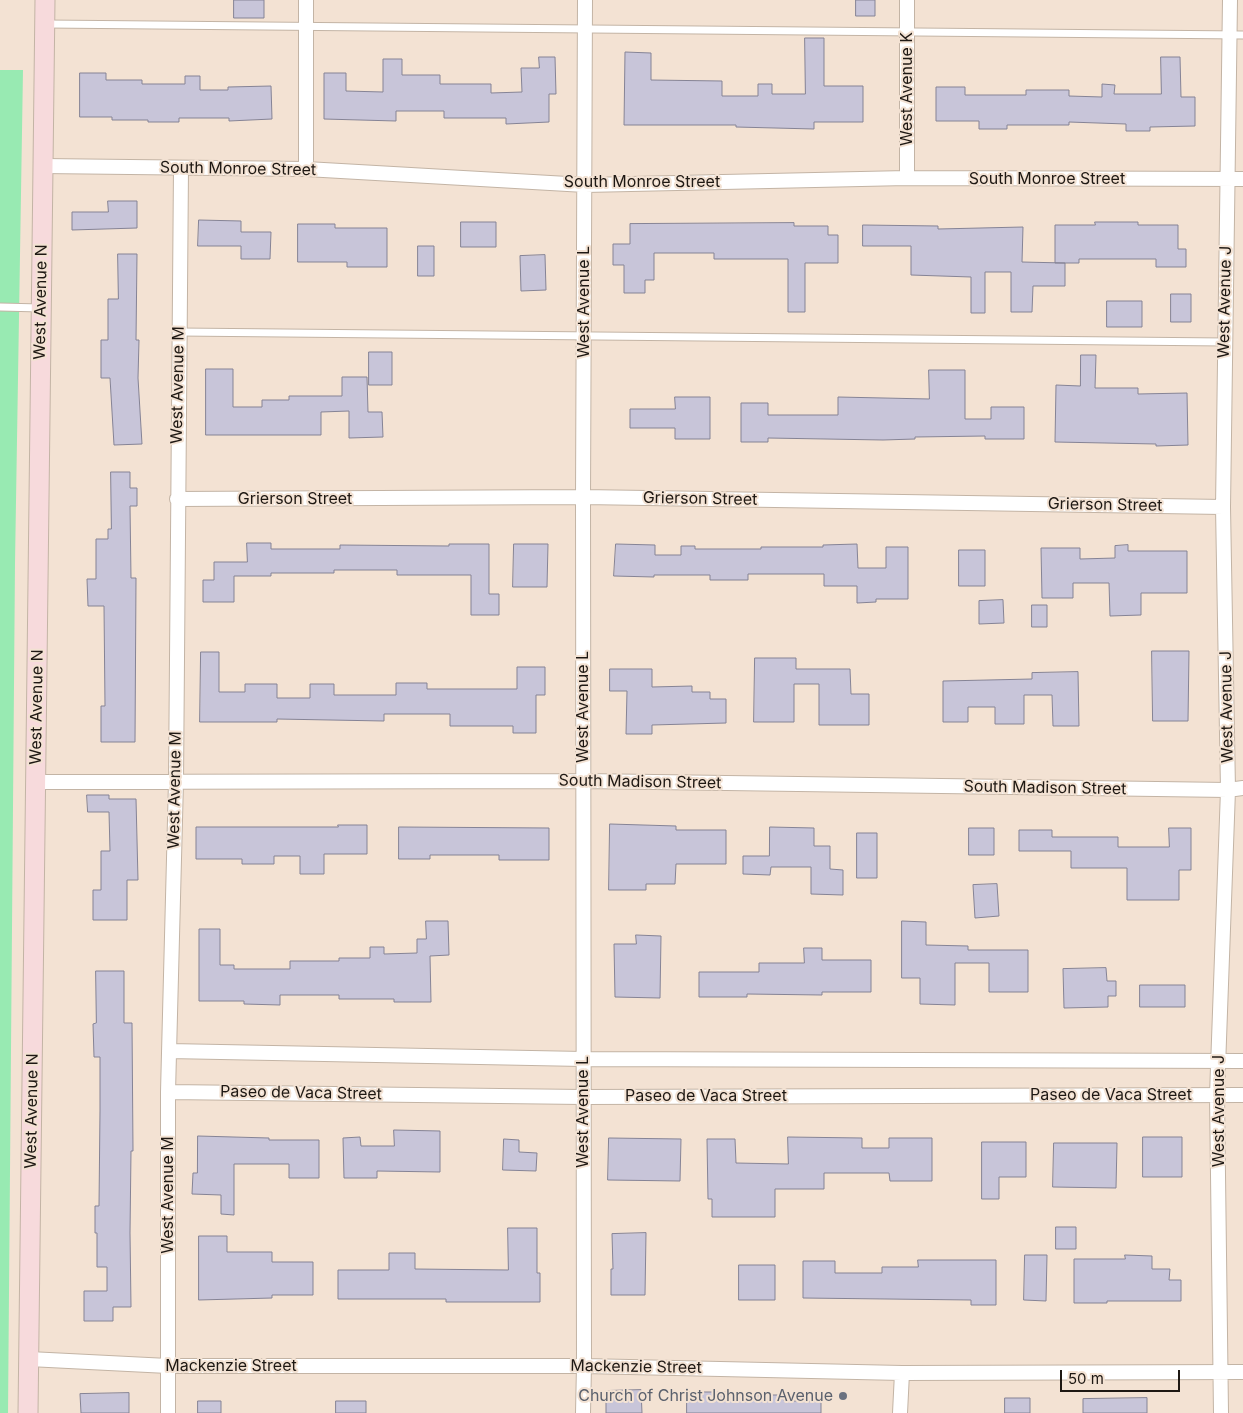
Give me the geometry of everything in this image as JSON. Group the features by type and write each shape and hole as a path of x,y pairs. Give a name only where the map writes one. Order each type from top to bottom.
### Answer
{"main road":[{"name":"West Avenue N","path":"28,1413 45,0"}],"street":[{"path":"306,0 306,169"},
{"name":"West Avenue L","path":"583,1413 585,0"},
{"name":"West Avenue K","path":"907,0 907,178"},
{"name":"West Avenue J","path":"1221,1413 1217,1095 1228,790 1223,507 1224,342 1227,180 1236,35 1230,0"},
{"name":"South Monroe Street","path":"42,166 306,169 585,185 907,178 1243,179"},
{"name":"West Avenue M","path":"168,1413 168,1092 176,781 181,168"},
{"name":"Grierson Street","path":"177,499 583,497 1223,507"},
{"name":"South Madison Street","path":"37,782 583,781 1228,790 1243,788"},
{"path":"169,1051 583,1059 1243,1061"},
{"name":"Paseo de Vaca Street","path":"168,1092 583,1097 1243,1095"},
{"name":"Mackenzie Street","path":"29,1359 168,1366 584,1366 902,1373 1243,1372"},
{"path":"900,1413 902,1373"}],"lane":[{"path":"45,24 1236,35"},
{"path":"0,307 41,308"},
{"path":"179,332 1224,342"}],"green space":[{"path":"0,70 23,70 15,563 8,1413 0,1413"}],"building":[{"path":"234,0 264,0 264,18 234,18"},
{"path":"856,0 875,0 875,16 856,16"},
{"path":"805,38 824,38 824,86 863,86 863,122 814,122 814,129 736,127 736,125 624,125 625,52 651,53 651,80 722,81 722,96 758,96 758,84 772,84 772,94 805,94"},
{"path":"539,57 555,57 556,94 549,94 549,122 506,124 506,118 444,118 444,111 396,111 396,121 324,119 324,73 346,73 346,91 383,92 383,59 402,59 402,75 440,75 440,84 491,84 491,93 522,92 521,68 539,68"},
{"path":"1161,57 1180,57 1181,97 1195,97 1195,126 1150,127 1150,131 1126,131 1126,124 1069,122 1069,125 1007,125 1007,129 979,129 979,121 936,121 936,87 965,87 965,95 1026,95 1026,90 1069,90 1069,96 1102,97 1102,84 1115,85 1114,94 1161,94"},
{"path":"80,73 106,73 106,80 142,80 142,84 185,84 185,76 200,76 200,90 228,90 228,87 271,86 272,119 229,121 229,118 179,118 179,122 148,122 148,120 112,120 112,117 80,117"},
{"path":"108,201 137,201 137,228 72,230 72,212 108,212"},
{"path":"199,220 241,221 241,232 271,232 270,259 241,259 241,246 198,246"},
{"path":"461,222 496,222 496,247 461,247"},
{"path":"1095,222 1138,222 1138,225 1178,225 1178,249 1186,249 1186,267 1156,267 1156,259 1079,259 1079,263 1055,263 1055,225 1095,225"},
{"path":"794,223 794,226 828,226 828,235 838,235 838,263 805,263 805,312 788,312 788,259 714,259 714,253 654,253 654,280 645,280 645,293 624,293 624,265 613,265 613,244 630,244 630,224"},
{"path":"298,224 335,224 335,228 387,228 387,267 347,267 347,262 298,262"},
{"path":"863,225 938,226 938,229 1023,227 1022,262 1065,263 1065,286 1033,286 1032,312 1011,312 1011,272 985,272 985,313 971,313 971,277 911,275 911,246 863,246"},
{"path":"418,246 434,246 434,276 418,276"},
{"path":"118,254 137,254 136,340 139,340 138,378 142,444 114,445 110,378 101,378 101,340 108,340 108,299 118,299"},
{"path":"545,255 546,290 521,291 520,256"},
{"path":"1171,294 1191,294 1191,322 1171,322"},
{"path":"1107,301 1142,301 1142,327 1107,327"},
{"path":"369,352 392,352 392,385 369,385"},
{"path":"1081,355 1096,355 1095,388 1138,388 1138,394 1187,393 1188,445 1156,446 1156,444 1055,442 1056,385 1080,386"},
{"path":"206,369 233,369 233,407 262,407 262,400 289,400 289,396 342,396 342,377 367,377 368,412 382,412 383,437 349,438 349,411 321,412 321,435 206,435"},
{"path":"929,370 965,370 965,419 991,419 991,407 1024,407 1024,439 985,439 985,436 915,437 915,439 883,440 768,438 768,442 741,442 741,403 768,403 768,415 838,415 838,397 929,399"},
{"path":"675,397 710,397 710,439 675,439 675,428 630,428 630,409 675,409"},
{"path":"111,472 130,472 130,488 137,488 137,506 130,506 131,578 136,578 135,742 101,742 101,706 105,706 104,606 88,606 87,579 96,579 96,539 108,539 108,529 111,529"},
{"path":"247,543 271,543 271,549 340,549 340,545 449,546 449,544 489,544 489,594 499,594 499,615 471,615 471,575 397,575 397,570 334,570 334,573 271,573 271,576 234,576 234,602 203,602 203,580 214,580 214,562 247,562"},
{"path":"514,544 548,544 547,587 513,587"},
{"path":"616,544 655,545 655,555 681,555 681,546 695,546 695,549 761,549 761,547 823,547 823,545 857,544 858,568 886,568 886,547 908,547 908,599 876,599 876,602 857,603 857,586 824,586 824,574 748,574 748,580 710,580 710,575 614,576"},
{"path":"1128,545 1128,551 1187,551 1187,593 1141,593 1141,615 1110,616 1109,583 1073,583 1073,598 1042,598 1041,548 1080,548 1080,559 1115,558 1115,546"},
{"path":"959,550 985,550 985,586 959,586"},
{"path":"1003,600 1004,623 979,624 979,601"},
{"path":"1032,605 1047,605 1047,627 1032,627"},
{"path":"1152,651 1189,651 1188,721 1153,721"},
{"path":"201,652 219,652 219,692 245,692 245,684 277,684 277,698 310,698 310,684 334,684 334,695 396,695 396,683 427,683 427,689 517,689 517,667 545,667 545,695 536,695 536,733 513,733 513,726 450,726 450,714 384,714 384,721 277,719 277,722 200,722"},
{"path":"755,658 796,658 796,669 850,669 851,694 869,694 869,725 819,725 819,684 794,684 794,722 754,722"},
{"path":"610,669 652,669 652,687 692,686 692,692 710,692 710,699 726,699 726,723 652,725 652,734 626,734 627,691 610,691"},
{"path":"1078,672 1079,726 1053,726 1052,695 1024,695 1024,724 995,724 995,707 968,707 968,722 943,722 943,681 1032,679 1032,673"},
{"path":"87,795 109,795 109,799 136,799 138,880 127,880 127,920 93,920 93,890 101,890 101,851 110,851 109,812 88,812"},
{"path":"610,824 676,826 676,830 726,830 726,864 676,864 675,884 646,884 646,890 609,890"},
{"path":"338,825 367,825 367,854 324,854 324,874 300,874 300,856 274,856 274,864 242,864 242,859 196,859 196,827 338,827"},
{"path":"399,827 549,828 549,860 499,860 499,855 430,855 430,859 399,859"},
{"path":"770,827 814,828 814,846 830,846 830,869 843,870 843,895 811,894 811,867 771,867 770,875 743,874 743,856 769,856"},
{"path":"969,828 994,828 994,855 969,855"},
{"path":"1169,828 1191,828 1191,870 1179,870 1179,900 1127,900 1127,868 1071,868 1071,851 1019,851 1019,830 1052,830 1052,837 1118,837 1118,847 1169,847"},
{"path":"857,833 877,833 877,878 857,878"},
{"path":"997,884 999,916 975,918 973,885"},
{"path":"426,921 448,921 449,955 430,956 431,1002 394,1002 394,999 339,999 339,995 280,995 280,1005 244,1004 244,1001 199,1001 199,929 220,929 220,965 234,965 234,969 290,969 290,961 339,961 339,958 370,958 370,947 384,947 384,954 417,953 417,939 426,939"},
{"path":"902,921 926,922 926,945 968,946 968,950 1028,950 1028,992 989,992 989,963 955,963 955,1005 920,1004 920,978 902,978"},
{"path":"636,935 661,936 660,998 615,997 614,944 636,944"},
{"path":"804,948 822,948 822,960 871,960 871,992 822,992 822,995 747,994 747,997 699,997 699,972 759,972 759,963 804,963"},
{"path":"1106,968 1107,981 1116,981 1116,996 1108,996 1108,1007 1064,1008 1063,969"},
{"path":"96,971 124,971 124,1023 132,1023 131,1307 113,1307 113,1321 84,1321 84,1291 107,1291 107,1267 97,1267 97,1233 95,1233 95,1206 99,1206 100,1110 100,1057 94,1057 93,1024 96,1023"},
{"path":"1140,985 1185,985 1185,1007 1140,1007"},
{"path":"394,1130 440,1131 440,1172 377,1171 377,1178 344,1178 343,1138 360,1137 361,1146 394,1146"},
{"path":"198,1136 269,1138 269,1140 319,1140 319,1178 289,1178 289,1164 234,1164 234,1215 221,1214 221,1195 192,1194 193,1173 197,1173"},
{"path":"788,1137 862,1138 862,1148 889,1148 889,1138 932,1138 932,1181 890,1181 889,1173 824,1173 824,1189 775,1189 775,1217 712,1217 712,1199 708,1199 707,1139 735,1139 736,1163 788,1164"},
{"path":"1143,1137 1182,1137 1182,1177 1143,1177"},
{"path":"609,1138 681,1139 680,1181 608,1180"},
{"path":"504,1139 519,1140 519,1152 537,1153 536,1171 503,1170"},
{"path":"982,1142 1026,1142 1026,1177 999,1177 999,1199 982,1199"},
{"path":"1054,1143 1117,1143 1116,1188 1053,1187"},
{"path":"1056,1227 1076,1227 1076,1249 1056,1249"},
{"path":"508,1228 537,1228 537,1273 540,1273 540,1302 446,1302 446,1299 338,1299 338,1270 389,1270 389,1253 415,1253 415,1269 508,1270"},
{"path":"646,1233 645,1295 611,1295 611,1269 613,1269 612,1234"},
{"path":"199,1236 227,1236 227,1252 272,1252 272,1262 313,1262 313,1295 272,1295 272,1298 199,1300"},
{"path":"1025,1255 1047,1255 1046,1301 1024,1300"},
{"path":"1125,1255 1152,1256 1152,1269 1170,1269 1169,1280 1181,1280 1181,1301 1074,1303 1074,1259 1125,1259"},
{"path":"918,1260 996,1260 996,1305 971,1305 971,1300 803,1298 803,1261 835,1261 835,1273 882,1273 882,1267 918,1267"},
{"path":"739,1265 775,1265 775,1300 739,1300"},
{"path":"641,1390 642,1413 606,1413 606,1391"},
{"path":"687,1392 743,1392 743,1395 784,1395 784,1401 821,1401 821,1413 687,1413"},
{"path":"129,1393 129,1413 81,1413 80,1394"},
{"path":"1005,1398 1030,1398 1030,1413 1005,1413"},
{"path":"1147,1398 1147,1413 1083,1413 1083,1399"},
{"path":"198,1401 221,1401 221,1413 198,1413"},
{"path":"336,1401 366,1401 366,1413 336,1413"}],"place":[{"name":"Church of Christ Johnson Avenue","path":"843,1396"}]}
